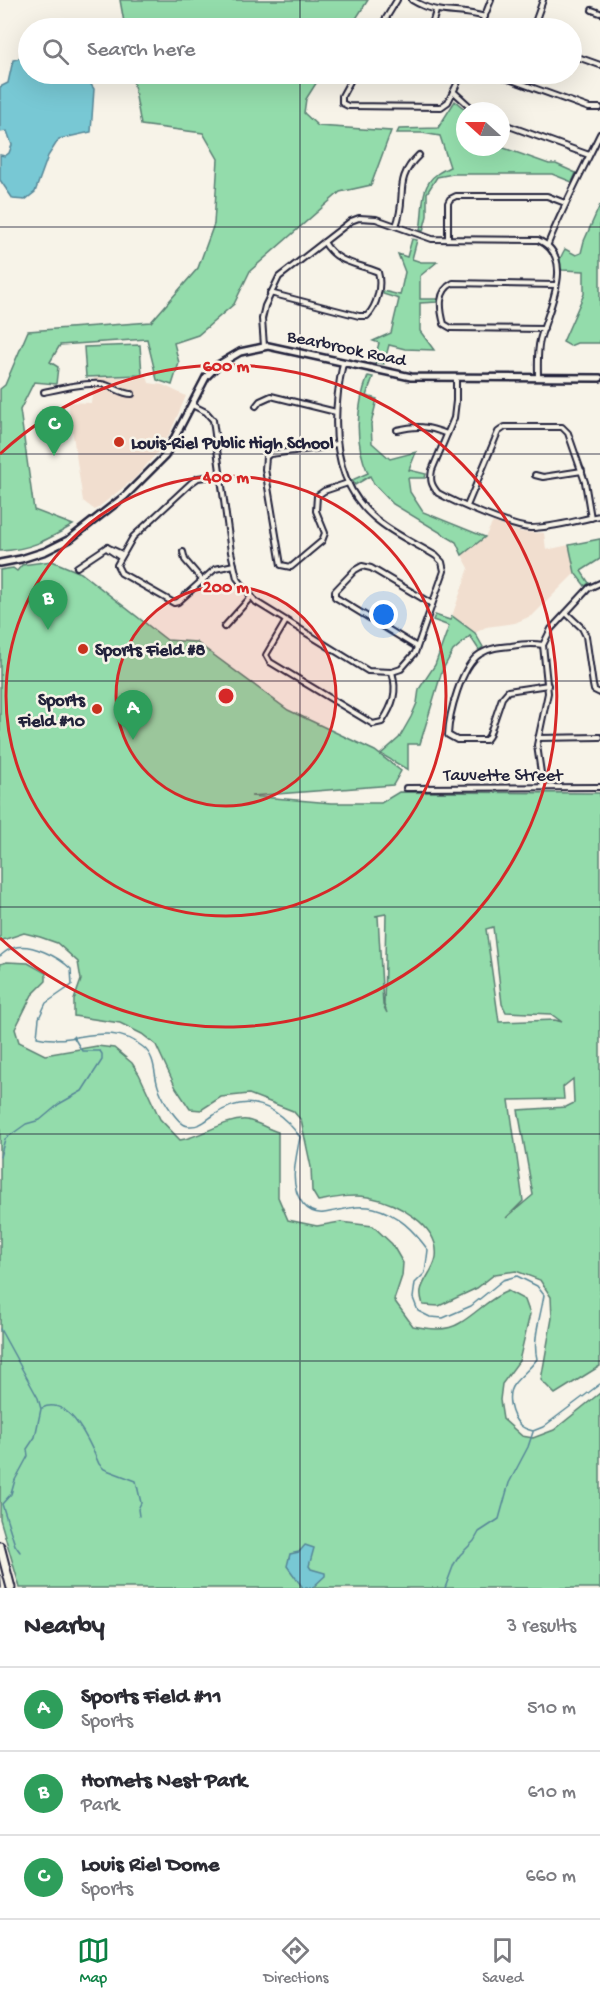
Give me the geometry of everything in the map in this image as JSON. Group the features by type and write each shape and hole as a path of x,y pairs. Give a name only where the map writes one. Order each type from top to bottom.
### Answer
{"highway":[{"path":"0,1546 11,1588"}],"street":[{"path":"386,18 397,0"},
{"path":"412,0 436,11 469,12 484,17 491,0"},
{"path":"537,18 543,0"},
{"path":"592,10 600,13"},
{"path":"434,18 436,11"},
{"path":"582,59 600,65"},
{"path":"349,84 342,96 342,103 348,106 441,107 448,102 458,84"},
{"path":"523,84 589,108 600,108"},
{"path":"454,92 465,102"},
{"path":"510,126 590,155"},
{"path":"548,244 600,134"},
{"path":"396,226 402,210 402,183 405,172 419,155"},
{"path":"448,239 448,203 456,196 547,196 566,203"},
{"path":"264,346 262,319 270,293 279,277 351,221 359,218 376,219 432,239 538,240 548,244 556,256 556,295 539,347 538,377"},
{"path":"270,293 359,316 367,316 374,308 380,280 378,272 339,259 324,242"},
{"path":"544,329 451,328 444,324 441,293 445,287 453,283 556,285"},
{"name":"Bearbrook Road","path":"0,563 46,551 70,538 107,511 155,468 165,456 201,384 218,365 240,352 264,346 281,348 403,376 600,378"},
{"path":"192,405 206,412 213,420 234,565 240,583 251,597 286,621 368,670 393,672 409,662 444,571 442,562 436,556 380,523 361,505 348,483 341,468 334,431 343,363"},
{"path":"456,377 455,409 432,470 432,487 445,497 506,522 525,527 544,527 600,516"},
{"path":"44,392 100,384 123,394 132,394"},
{"path":"256,406 260,401 271,396 336,412"},
{"path":"397,430 413,426 428,426 447,434"},
{"path":"467,506 498,432 505,427 562,427 568,433 582,471 591,518"},
{"path":"336,444 270,454 266,457 265,469 281,566 291,567 322,541 325,533 316,511 317,496 324,491 348,483"},
{"path":"535,475 543,477 582,471"},
{"path":"220,475 198,478 191,483 133,537 117,565 118,570 174,603 215,569 234,565"},
{"path":"77,567 107,547 121,555"},
{"path":"183,552 185,560 203,580"},
{"path":"417,646 335,597 334,591 362,566 371,568 432,604"},
{"path":"543,787 537,738 548,693 543,645 551,629 590,588 600,583"},
{"path":"224,627 251,597"},
{"path":"566,613 586,636 592,685 596,692 600,693"},
{"path":"286,621 266,655 270,662 373,724 382,722 393,704 396,692 393,672"},
{"path":"543,645 528,644 493,648 478,655 464,675 450,716 448,735 458,740 486,740 502,698 508,691 548,685"},
{"path":"537,738 600,737"},
{"name":"Tauvette Street","path":"406,788 600,787"}],"shaded area":[{"name":"Louis-Riel Public High School","path":"147,376 149,383 163,385 186,396 170,433 158,452 134,479 95,510 83,501 68,402 91,403 94,378"},
{"path":"493,522 520,532 544,533 546,550 569,545 575,573 533,615 515,623 486,627 475,633 452,616 469,568 462,555 485,537"}],"green space":[{"path":"120,0 368,0 356,18 123,18"},
{"path":"134,84 316,84 306,99 304,113 318,126 391,131 371,185 340,192 250,271 234,304 198,335 174,343 179,363 172,385 157,380 147,339 60,345 50,362 58,367 56,384 34,382 20,410 34,510 73,525 38,543 20,549 0,551 0,389 5,385 28,331 151,322 198,268 214,224 218,159 203,133 141,125"},
{"path":"455,101 456,156 510,156 510,150 549,164 556,164 576,173 572,182 552,174 453,174 437,177 427,193 427,216 423,231 420,230 423,199 427,185 437,174 450,167 440,136 397,133 399,129 438,128"},
{"path":"600,205 600,343 577,343 570,346 563,342 584,294 584,271 562,270 559,266 560,260 565,249 576,255 581,253"},
{"path":"412,239 417,240 412,259 421,262 437,262 420,276 420,299 437,299 437,302 420,303 420,331 434,350 405,349 389,345 384,364 374,362 379,343 373,341 391,333 399,299 383,294 383,291 400,295 405,272 398,254 407,257"},
{"path":"140,345 142,375 86,377 84,347"},
{"path":"368,376 373,377 366,396 377,399 371,424 372,443 390,459 416,452 409,470 426,474 425,478 408,478 410,492 423,512 485,537 462,555 456,542 393,504 374,484 370,476 355,485 352,480 368,473 360,449 358,424 361,400"},
{"path":"600,539 600,559 581,571 589,583 585,586 575,573 569,545"},
{"path":"52,561 81,573 167,640 196,642 288,710 375,751 401,771 393,785 251,796 331,803 381,803 399,792 600,793 600,1366 555,1394 541,1380 552,1318 551,1297 540,1280 516,1271 495,1274 477,1288 439,1306 423,1305 422,1287 436,1257 431,1235 414,1217 379,1200 355,1196 318,1201 312,1191 311,1167 301,1120 293,1111 249,1094 221,1097 201,1110 190,1109 176,1088 156,1045 142,1034 120,1023 74,1016 74,1000 81,980 78,962 57,943 24,933 0,941 0,570 13,568 17,571 22,565","holes":["386,914 384,1005 387,1013 383,1005 378,916 375,916","493,927 502,1004 506,1012 551,1014 562,1022 555,1020 499,1022 486,929","573,1079 574,1103 566,1107 518,1110 533,1195 506,1218 523,1201 509,1100 564,1099 563,1087"]},
{"path":"435,615 450,620 452,616 475,633 483,647 479,650 470,636 453,651 442,671 420,744 408,744 408,770 381,754 399,738 417,703 419,689 435,665 449,626 433,620"},
{"path":"28,963 46,973 46,981 32,995 15,1029 19,1042 45,1055 97,1046 114,1048 132,1063 160,1119 180,1140 239,1120 251,1121 278,1132 278,1197 288,1220 317,1226 340,1222 373,1226 392,1244 403,1263 402,1276 394,1300 413,1326 437,1329 455,1326 508,1291 525,1300 530,1314 519,1361 502,1384 500,1400 503,1419 522,1436 533,1438 554,1430 600,1393 600,1588 20,1588 0,1519 0,964"}],"water":[{"path":"18,59 18,84 91,84 94,89 91,132 59,139 48,156 35,192 25,200 13,199 0,180 0,155 5,156 9,153 12,145 7,131 0,132 0,87 8,83 13,60"},
{"path":"305,1545 314,1548 309,1566 311,1569 325,1573 325,1576 312,1588 303,1588 287,1566 290,1554 299,1552"}],"waterway":[{"path":"0,956 11,949 28,947 52,956 71,969 72,985 46,1003 39,1018 37,1037 50,1039 104,1034 130,1039 143,1047 151,1056 161,1093 171,1111 185,1125 200,1124 227,1108 251,1103 262,1105 282,1117 300,1137 294,1180 298,1197 305,1206 321,1213 361,1207 383,1211 405,1224 428,1250 425,1273 415,1283 413,1298 418,1311 430,1317 443,1318 471,1306 503,1280 517,1276 537,1286 544,1295 536,1336 537,1359 514,1384 510,1394 512,1411 521,1426 533,1431 543,1427 600,1384"},
{"path":"0,1157 5,1139 26,1124 40,1120 59,1104 82,1091 102,1060 100,1051 82,1051 73,1036"},
{"path":"0,1329 38,1398 41,1409 35,1437 27,1449 28,1456 15,1480 11,1494 2,1504 15,1545 20,1552"},
{"path":"42,1408 52,1406 70,1415 91,1445 99,1464 104,1469 136,1481 141,1503 138,1509 139,1516"},
{"path":"445,1588 460,1555 474,1541 479,1532 499,1519 509,1483 528,1447 533,1432"}],"tram line":[{"path":"0,1575 1,1588"}],"place":[{"name":"Louis-Riel Public High School","path":"119,442"},
{"name":"Louis Riel Dome","path":"54,456"},
{"name":"Hornets Nest Park","path":"48,630"},
{"name":"Sports Field #8","path":"83,649"},
{"name":"Sports Field #10","path":"97,709"},
{"name":"Sports Field #11","path":"133,740"}]}
